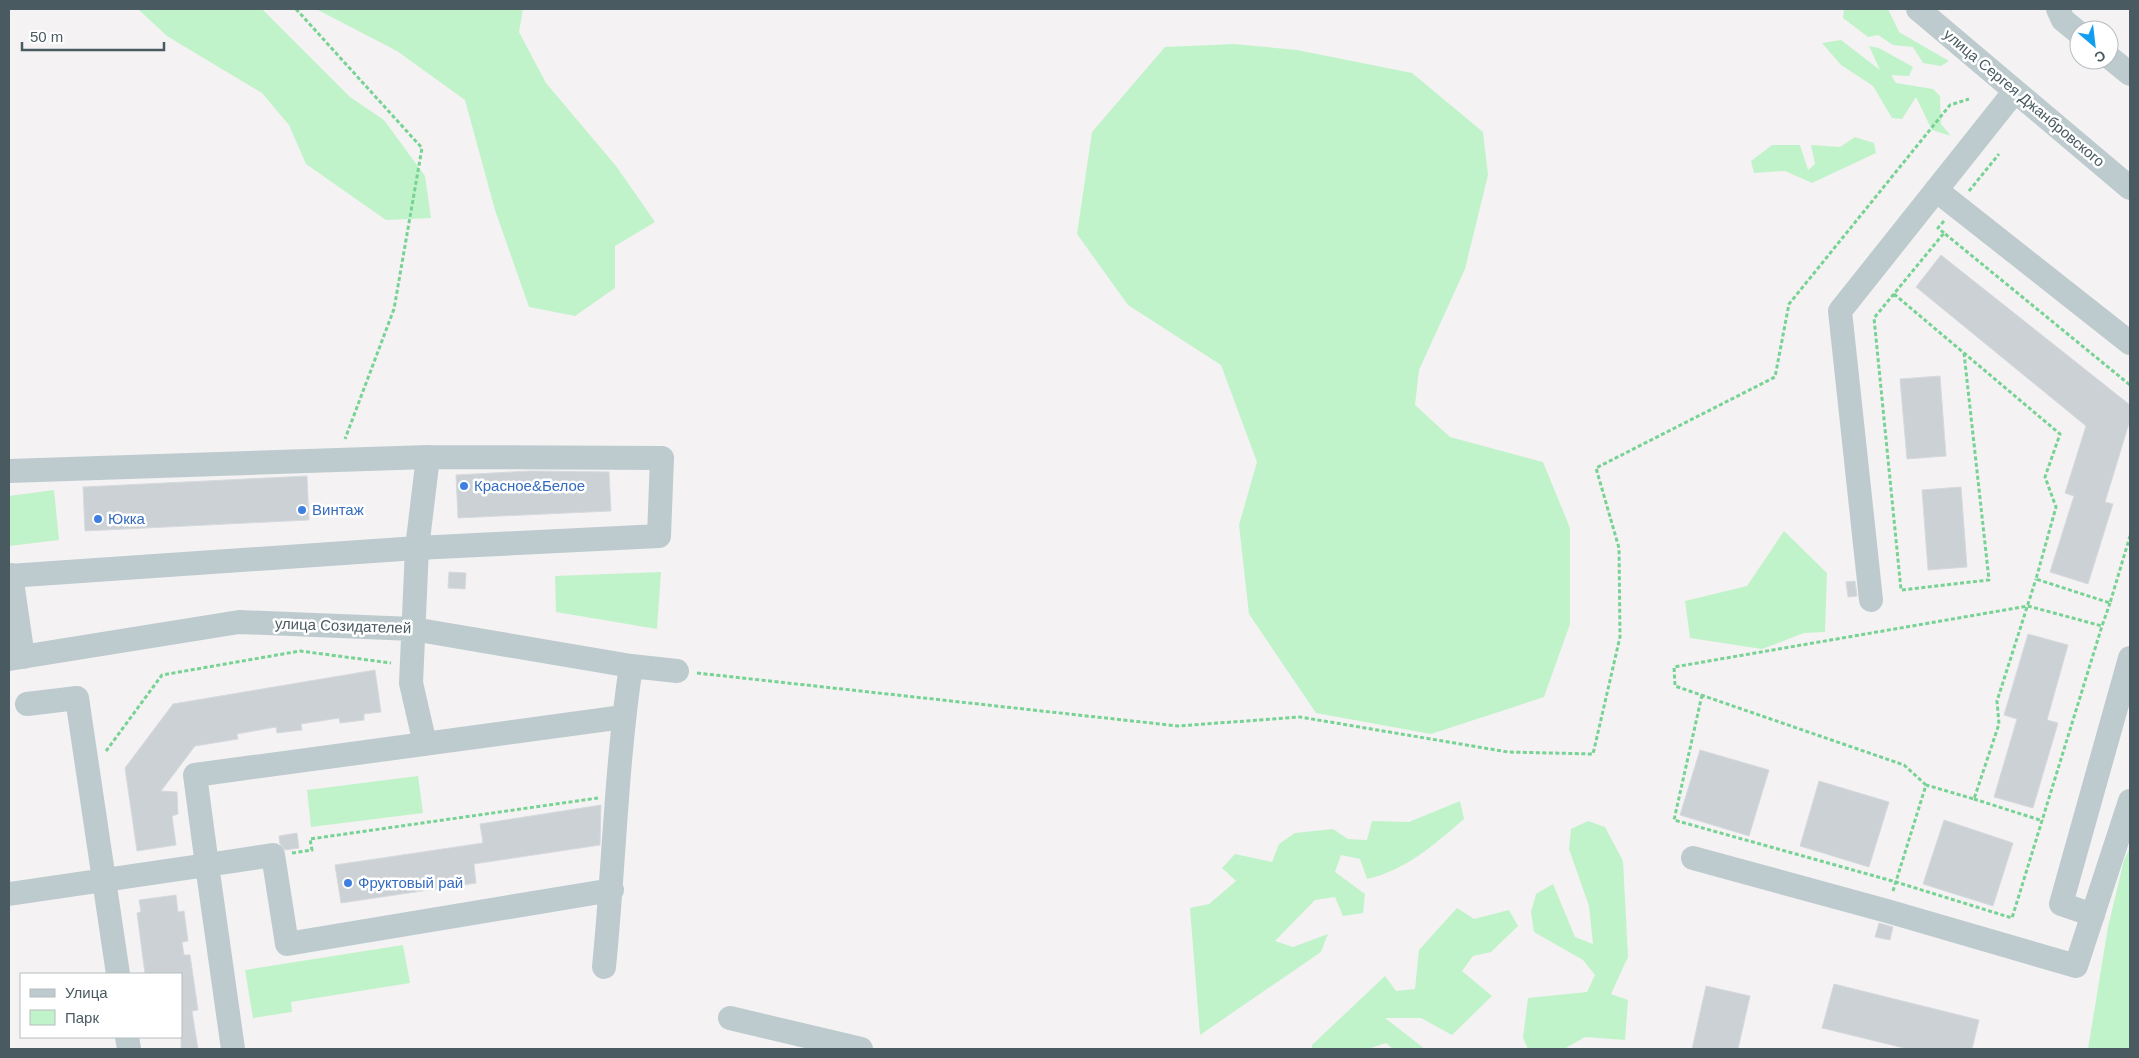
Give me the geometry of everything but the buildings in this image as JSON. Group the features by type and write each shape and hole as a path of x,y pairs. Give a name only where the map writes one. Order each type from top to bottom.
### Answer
{"street":[{"name":"улица Сергея Джанбровского","path":"1918,9 2130,188"},
{"path":"2058,9 2063,20 2069,25"},
{"path":"2119,65 2130,74"},
{"path":"1871,600 1840,311 2015,91"},
{"path":"1936,190 2130,344"},
{"path":"425,744 411,684 417,548 428,457"},
{"path":"9,471 428,457 662,458 659,536 417,548 10,576 16,658"},
{"name":"улица Созидателей","path":"16,658 239,622 413,628 631,666 676,671"},
{"path":"2093,916 2061,904 2130,658"},
{"path":"604,967 612,890 623,716 631,666"},
{"path":"27,704 77,698 118,973"},
{"path":"233,1049 195,775 623,716"},
{"path":"1693,858 1888,911 2076,966 2130,801"},
{"path":"9,894 273,855 287,944 612,890"},
{"path":"730,1018 861,1049"}],"path":[{"path":"296,9 422,148 394,309 337,460"},
{"path":"676,671 1178,726 1300,717 1508,752 1592,754 1620,637 1618,548 1596,468 1776,377 1789,304 1950,105 1969,100"},
{"path":"1964,353 1989,580 1900,590 1874,318 1944,233 2130,385"},
{"path":"1894,294 2060,434 2045,478 2056,507 2028,606 1997,701 1999,724 1974,799"},
{"path":"1702,695 1674,820 1896,882 2012,918 2130,536"},
{"path":"2036,579 2110,603"},
{"path":"2043,821 1926,785 1904,765 1675,686 1674,668 2028,606 2102,626"},
{"path":"103,755 162,675 300,652 412,666"},
{"path":"1888,911 1926,785"},
{"path":"273,855 312,850 310,839 618,795"}],"green space":[{"path":"138,9 262,9 350,97 384,120 425,176 431,218 386,220 306,164 289,125 262,93 167,36"},
{"path":"316,9 523,9 519,32 546,83 616,166 655,222 615,246 615,288 575,316 529,307 495,210 465,100 397,51"},
{"path":"1844,9 1888,9 1899,32 1949,61 1941,66 1923,63 1913,47 1893,45 1878,35 1868,37 1843,18"},
{"path":"1841,40 1880,70 1869,46 1879,48 1913,67 1909,76 1891,75 1896,83 1933,89 1940,96 1941,124 1951,136 1932,130 1916,97 1902,119 1892,118 1873,86 1841,65 1822,43"},
{"path":"1234,44 1297,50 1412,73 1483,132 1488,175 1465,269 1419,370 1415,405 1450,437 1543,462 1570,528 1570,624 1544,697 1431,734 1316,713 1249,614 1239,525 1257,462 1221,365 1128,305 1077,234 1092,132 1165,47"},
{"path":"1855,137 1874,143 1876,153 1812,183 1785,171 1754,173 1751,161 1772,145 1800,145 1808,170 1815,164 1811,145 1840,147"},
{"path":"54,490 59,540 9,546 9,496"},
{"path":"1784,531 1827,573 1825,632 1804,633 1762,649 1690,638 1685,601 1747,586"},
{"path":"661,572 657,629 556,612 555,576"},
{"path":"418,776 423,813 311,827 307,790"},
{"path":"1460,801 1464,819 1419,855 1381,875 1367,879 1360,859 1341,855 1335,872 1365,894 1363,913 1343,916 1335,897 1315,900 1275,941 1293,947 1328,934 1321,952 1200,1035 1190,908 1209,904 1236,881 1222,868 1235,854 1272,862 1279,844 1295,833 1333,829 1348,839 1367,840 1372,821 1409,822"},
{"path":"1588,821 1605,827 1623,861 1628,957 1611,994 1628,1000 1625,1040 1585,1037 1564,1049 1528,1049 1523,1038 1528,998 1587,992 1595,975 1583,960 1534,932 1531,912 1536,894 1553,884 1575,937 1593,944 1589,906 1569,849 1571,829"},
{"path":"2130,848 2130,1049 2088,1049 2108,927 2124,860"},
{"path":"1457,908 1474,919 1509,910 1518,926 1491,952 1473,956 1462,971 1492,996 1452,1035 1421,1018 1385,1018 1425,1049 1393,1049 1386,1043 1368,1049 1312,1049 1312,1045 1385,976 1396,991 1415,989 1419,950"},
{"path":"403,945 410,983 291,1002 292,1012 253,1018 245,970"}],"place":[{"name":"Красное&Белое","path":"464,486"},
{"name":"Винтаж","path":"302,510"},
{"name":"Юкка","path":"98,519"},
{"name":"Фруктовый рай","path":"348,883"}]}
